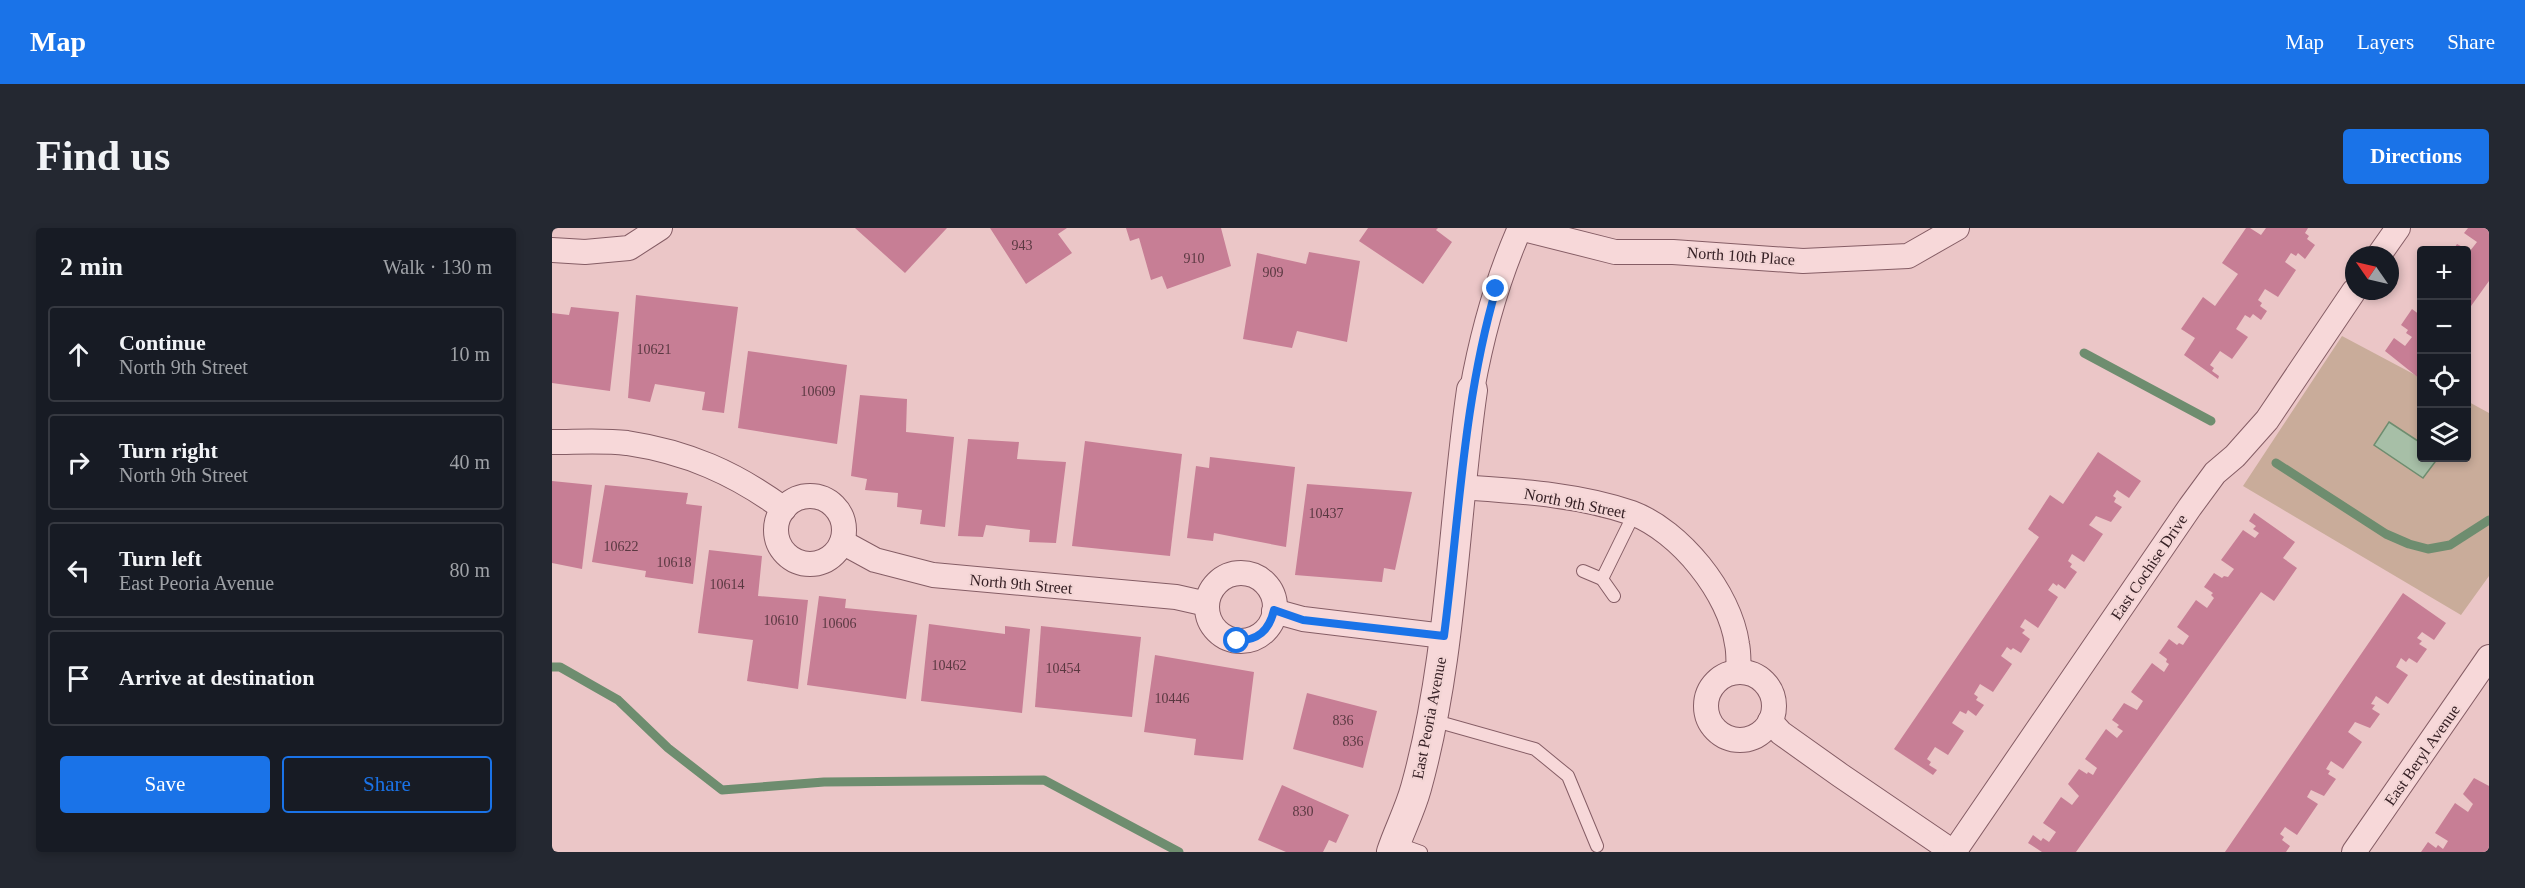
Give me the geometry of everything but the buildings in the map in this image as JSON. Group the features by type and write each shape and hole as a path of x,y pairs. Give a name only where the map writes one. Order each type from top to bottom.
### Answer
{"street":[{"path":"552,250 585,252 629,248 660,228"},
{"name":"North 10th Place","path":"1520,228 1615,252 1673,252 1803,261 1908,256 1957,228"},
{"name":"East Peoria Avenue","path":"1403,849 1430,720 1444,636 1460,487 1478,357 1496,289 1520,228"},
{"path":"2385,246 2398,228"},
{"name":"East Cochise Drive","path":"1953,852 2190,507 2216,474 2267,420 2348,300"},
{"path":"552,442 626,443 698,459 760,491 784,509"},
{"name":"North 9th Street","path":"1460,487 1568,499 1634,514 1660,529 1686,550 1705,573 1723,603 1737,643 1739,672"},
{"path":"804,497 815,497 827,501 836,508 842,518 844,530 842,542 837,551 819,563 809,565 789,557 781,549 776,528 778,518 793,501 804,497"},
{"name":"North 9th Street","path":"842,542 875,560 933,576 1176,597 1207,604"},
{"path":"1238,573 1260,580 1269,588 1274,599 1274,610 1266,630 1258,637 1237,641 1218,633 1211,625 1207,604 1210,592 1217,583 1227,576 1238,573"},
{"path":"1274,610 1303,620 1444,636"},
{"name":"East Beryl Avenue","path":"2354,852 2489,657"},
{"path":"1739,672 1750,673 1760,678 1768,687 1773,698 1774,710 1770,721 1756,735 1736,739 1718,732 1711,724 1706,705 1712,686 1720,678 1739,672"},
{"path":"1770,721 1781,733 1832,770 1953,852"}],"lane":[{"path":"1602,579 1634,514"},
{"path":"1583,571 1602,579 1614,596"},
{"path":"1430,720 1535,749 1568,776 1597,846"}],"shaded area":[{"path":"2342,336 2417,376 2417,462 2471,462 2471,403 2489,413 2489,576 2461,615 2243,486"},
{"path":"2389,422 2417,440 2417,462 2435,462 2423,478 2374,445"}],"waterway":[{"path":"2084,353 2211,421"},
{"path":"2276,463 2386,534 2409,544 2428,549 2450,545 2489,520"},
{"path":"552,667 560,667 618,700 668,748 722,790 824,782 1044,780 1179,852"}],"route":[{"path":"1237,641 1258,637 1272,621 1274,610 1303,620 1444,636 1456,534 1462,454 1478,357 1496,289"}]}
